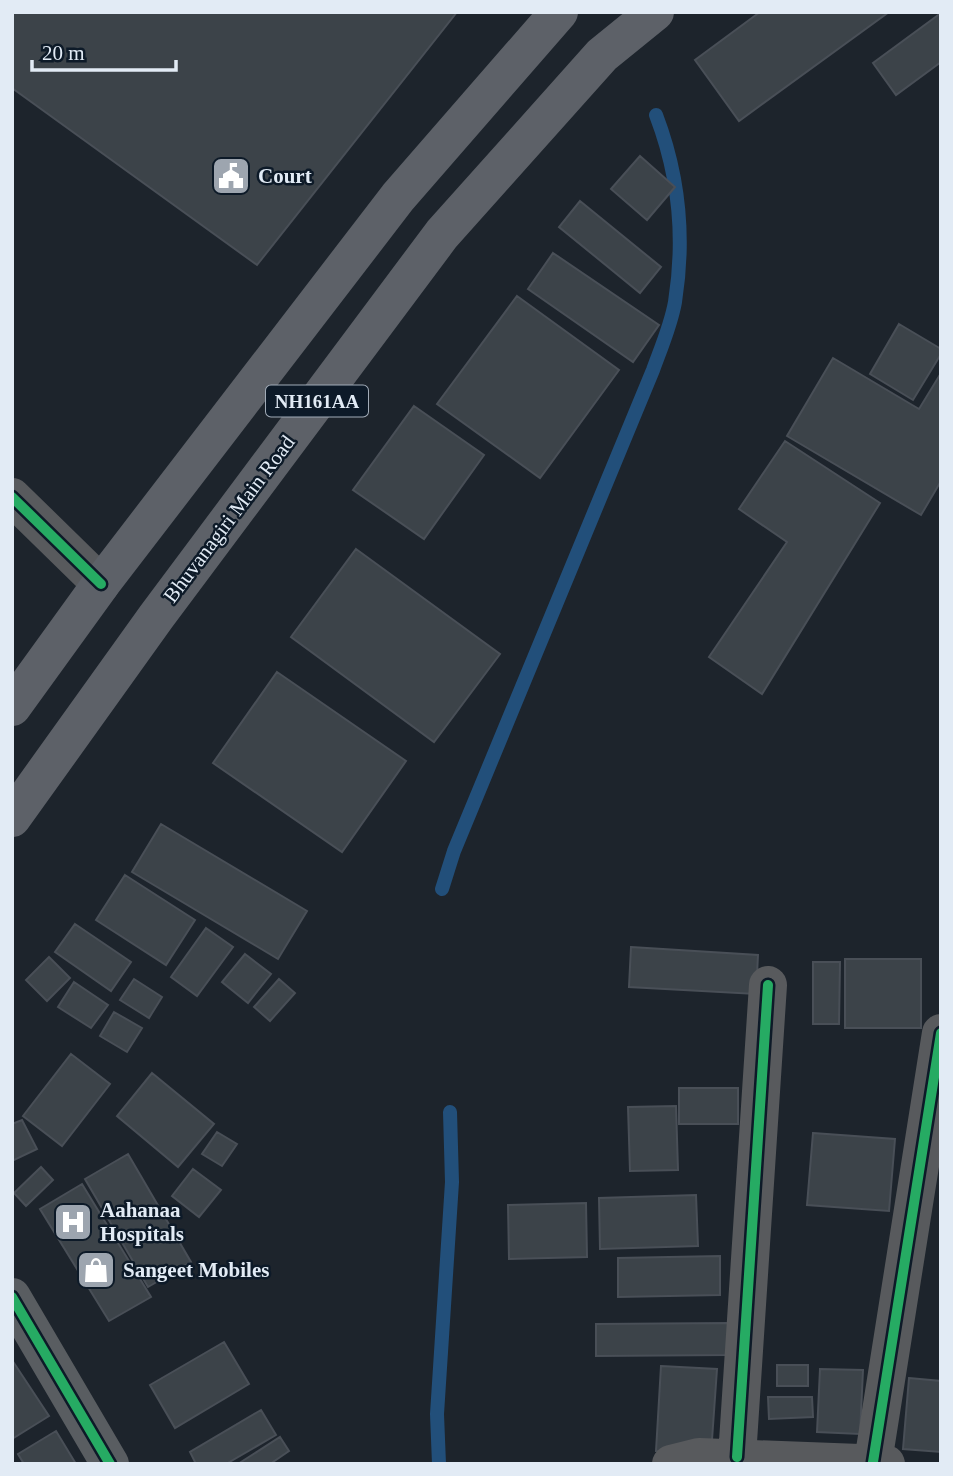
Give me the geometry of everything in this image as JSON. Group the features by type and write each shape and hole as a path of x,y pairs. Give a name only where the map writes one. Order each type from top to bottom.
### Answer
{"highway":[{"name":"NH161AA","path":"12,707 101,584 398,197 559,12"},
{"name":"Bhuvanagiri Main Road","path":"12,818 156,617 442,234 602,55 655,12"}],"street":[{"path":"12,497 101,584"},
{"path":"737,1457 768,985"},
{"path":"671,1464 699,1457 879,1463 941,1033"},
{"path":"12,1297 110,1464"}],"building":[{"name":"Court","path":"12,12 457,12 257,265 12,88"},
{"path":"760,12 889,12 739,121 695,60"},
{"path":"941,13 941,62 896,95 873,63"},
{"path":"640,156 675,187 647,220 611,189"},
{"path":"580,201 661,267 640,293 559,227"},
{"path":"553,253 659,325 633,362 528,289"},
{"path":"517,296 619,370 540,478 437,404"},
{"path":"899,324 941,349 941,354 913,400 870,374"},
{"path":"833,358 919,409 941,373 941,481 921,515 787,436"},
{"path":"414,406 484,455 424,539 353,490"},
{"path":"785,441 880,503 762,694 709,657 787,542 739,509"},
{"path":"356,549 500,654 434,742 291,637"},
{"path":"277,672 406,761 342,852 213,763"},
{"path":"161,824 307,911 278,959 132,872"},
{"path":"125,875 195,920 166,965 96,920"},
{"path":"75,924 131,962 111,991 55,952"},
{"path":"206,928 233,947 197,996 171,977"},
{"path":"631,947 758,955 756,994 629,987"},
{"path":"245,954 271,974 248,1003 222,982"},
{"path":"49,957 70,978 47,1001 26,980"},
{"path":"845,959 921,959 921,1028 845,1028"},
{"path":"813,962 840,962 839,1024 813,1024"},
{"path":"134,979 162,997 149,1018 120,1000"},
{"path":"279,979 295,993 270,1021 254,1007"},
{"path":"74,982 108,1005 91,1028 58,1007"},
{"path":"114,1012 142,1028 127,1052 100,1036"},
{"path":"71,1054 110,1084 62,1146 23,1116"},
{"path":"152,1073 214,1124 178,1167 117,1116"},
{"path":"679,1088 738,1088 738,1124 679,1124"},
{"path":"676,1106 678,1170 630,1171 628,1107"},
{"path":"22,1120 37,1149 12,1161 12,1124"},
{"path":"217,1132 237,1144 222,1166 202,1154"},
{"path":"813,1133 895,1139 889,1211 807,1205"},
{"path":"128,1154 191,1262 148,1287 85,1179"},
{"path":"41,1167 53,1180 26,1206 14,1193"},
{"path":"193,1169 221,1190 199,1217 172,1196"},
{"path":"82,1184 151,1297 109,1321 40,1209"},
{"path":"696,1195 698,1246 600,1249 599,1198"},
{"path":"586,1203 587,1257 509,1259 508,1205"},
{"path":"720,1256 720,1295 618,1297 618,1258"},
{"path":"728,1323 728,1355 596,1356 596,1324"},
{"path":"224,1342 249,1384 175,1428 150,1385"},
{"path":"12,1360 49,1416 12,1439"},
{"path":"777,1365 808,1365 808,1386 777,1386"},
{"path":"661,1366 717,1369 711,1454 656,1451"},
{"path":"820,1369 863,1370 860,1434 817,1432"},
{"path":"909,1378 941,1381 941,1452 903,1449"},
{"path":"768,1397 812,1397 813,1417 769,1419"},
{"path":"261,1410 276,1435 226,1464 196,1464 190,1452"},
{"path":"56,1431 76,1464 24,1464 18,1454"},
{"path":"280,1437 289,1451 270,1464 238,1464"}],"waterway":[{"path":"442,889 454,851 653,370 671,319 678,278 678,207 670,161 656,115"},
{"path":"439,1464 437,1414 452,1182 450,1112"}],"cycle path":[{"path":"12,497 101,584"},
{"path":"737,1457 768,985"},
{"path":"873,1462 941,1033"},
{"path":"12,1297 110,1464"}],"place":[{"name":"Court","path":"231,176"},
{"name":"Aahanaa Hospitals","path":"73,1222"},
{"name":"Sangeet Mobiles","path":"96,1270"}]}
